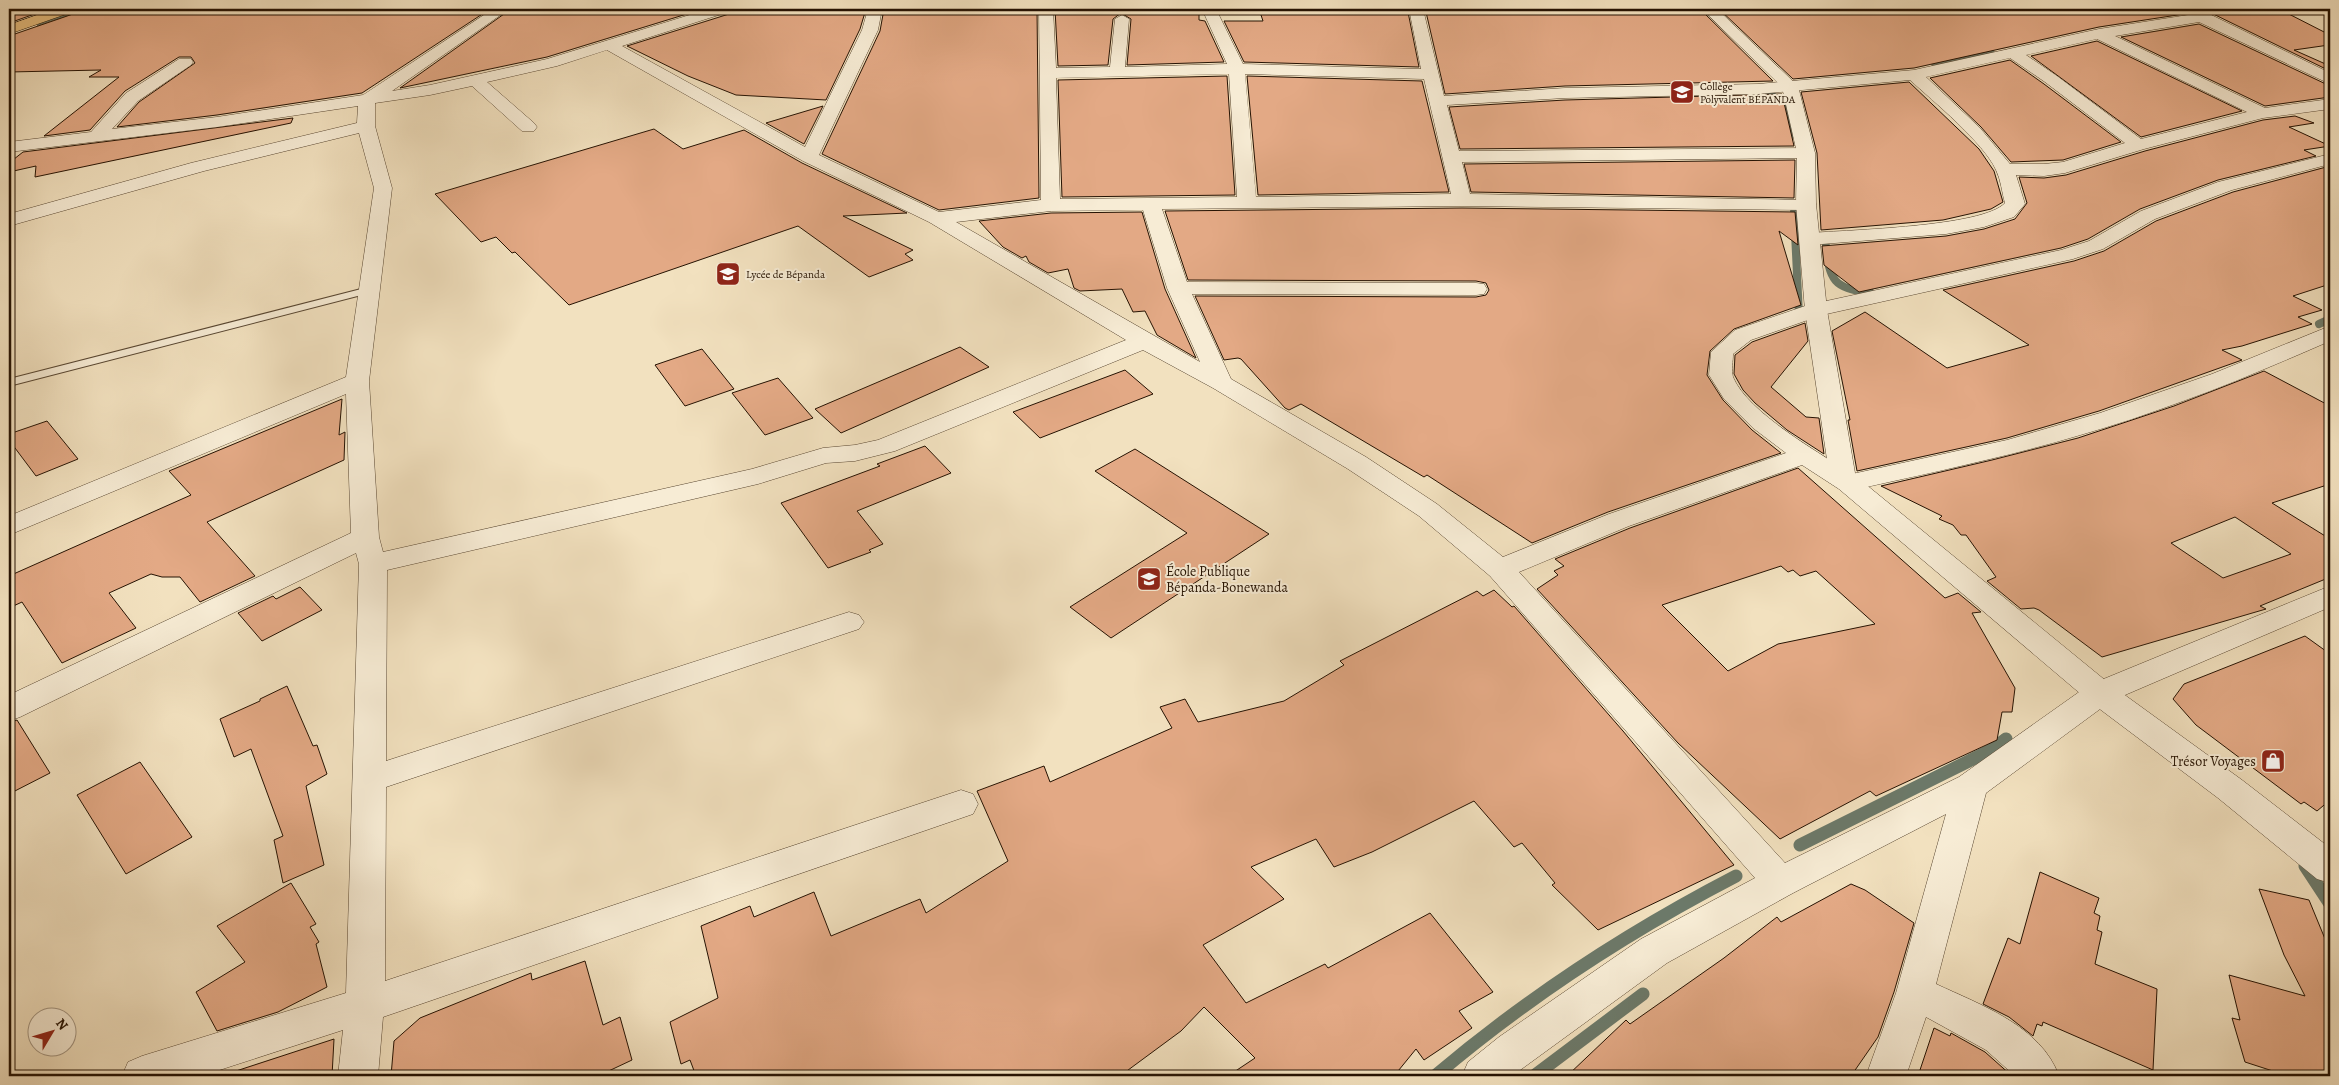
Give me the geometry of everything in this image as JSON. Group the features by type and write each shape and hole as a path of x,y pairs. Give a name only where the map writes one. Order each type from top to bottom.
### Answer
{"main road":[{"path":"9,20 39,9"},
{"path":"9,30 67,9"}],"street":[{"path":"367,100 502,9"},
{"path":"9,147 226,121 367,100 476,81 551,63 723,9"},
{"path":"809,157 870,30 875,9"},
{"path":"1046,9 1047,117 1051,205"},
{"path":"1209,9 1237,69 1247,202"},
{"path":"1416,9 1436,100 1462,200"},
{"path":"1709,9 1790,86 1806,152 1806,204 1816,310 1842,473 1848,483"},
{"path":"1436,100 1565,93 1790,86 1914,76 2195,13 2330,79"},
{"path":"1116,72 1122,19"},
{"path":"2099,34 2263,113"},
{"path":"609,46 809,157 936,218 1144,341 1221,383 1357,464 1428,510 1500,569 1780,882"},
{"path":"2012,53 2051,79 2138,145"},
{"path":"97,136 132,97 185,62"},
{"path":"1048,73 1237,69 1431,74"},
{"path":"1810,239 1946,228 1992,219 2007,213 2015,204 2005,169 1997,158 1946,103 1914,76"},
{"path":"476,81 528,127"},
{"path":"358,1076 365,1006 370,779 369,550 357,381 383,188 366,126 367,100"},
{"path":"2005,169 2044,170 2065,167 2138,145 2263,113 2330,104"},
{"path":"9,220 198,167 366,126"},
{"path":"1450,157 1806,152"},
{"path":"2330,159 2225,186 2148,215 2096,245 2066,255 1816,310 1743,335 1722,352 1721,377 1745,409 1806,455 1848,483 2100,694 2230,789 2330,868"},
{"path":"936,218 1051,205 1462,200 1806,204"},
{"path":"1151,205 1178,288 1221,383"},
{"path":"1178,288 1476,289"},
{"path":"1848,483 2032,441 2146,406 2246,370 2330,333"},
{"path":"9,710 369,550 758,476 823,456 855,453 886,446 1144,341"},
{"path":"9,526 357,381"},
{"path":"1500,569 1619,520 1806,455"},
{"path":"1482,1076 1513,1050 1654,950 1780,882 1971,786 2100,694 2330,596"},
{"path":"370,779 849,622"},
{"path":"1886,1076 1916,993 1971,786"},
{"path":"142,1076 365,1006 961,804"},
{"path":"1916,993 2002,1037 2029,1060 2039,1076"}],"lane":[{"path":"9,383 369,290"}],"building":[{"path":"9,9 49,9 9,23"},
{"path":"76,9 490,9 362,93 217,115 117,127 139,102 195,63 191,57 179,57 125,91 90,130 44,136 119,77 89,77 101,70 9,72 9,36 73,14"},
{"path":"511,9 703,9 547,57 400,88"},
{"path":"732,9 866,9 860,29 826,100 736,95 688,76 627,46 729,14"},
{"path":"884,9 1037,9 1039,198 939,210 822,154 880,31"},
{"path":"1055,9 1199,9 1199,20 1205,21 1224,62 1127,65 1131,19 1121,13 1113,19 1108,65 1058,66"},
{"path":"1259,9 1402,9 1408,12 1419,67 1244,62 1224,21 1263,21"},
{"path":"1510,9 1700,9 1773,81 1565,86 1445,94 1426,12 1517,14"},
{"path":"1719,9 2181,9 2184,14 2099,27 1914,68 1793,79"},
{"path":"2203,9 2279,9 2330,35 2330,44 2327,44 2329,45 2294,50 2330,66 2330,71"},
{"path":"2199,24 2330,86 2330,97 2265,106 2121,37"},
{"path":"2097,41 2242,111 2141,137 2031,56"},
{"path":"2010,60 2121,142 2063,160 2011,162 1981,127 1930,78"},
{"path":"1227,76 1235,195 1062,197 1058,80"},
{"path":"1247,76 1422,81 1449,192 1258,195"},
{"path":"1909,82 1979,149 1994,171 2003,202 1991,209 1943,220 1821,230 1817,153 1801,92"},
{"path":"1782,94 1794,146 1460,149 1449,107 1565,100"},
{"path":"823,106 804,144 766,123"},
{"path":"2295,116 2314,123 2289,127 2330,146 2304,150 2316,156 2218,180 2140,209 2088,239 2061,248 1859,292 1824,265 1822,246 1946,236 1984,229 2015,219 2027,203 2019,177 2044,178 2066,175 2145,151 2263,120"},
{"path":"293,118 291,123 35,177 36,166 9,172 9,163 23,152"},
{"path":"654,129 683,149 744,130 802,163 907,213 843,216 913,250 905,254 913,260 869,277 798,226 569,305 515,252 512,253 496,237 481,242 435,194"},
{"path":"1795,160 1794,198 1471,192 1464,164"},
{"path":"2330,166 2330,284 2293,296 2322,310 2298,317 2312,324 2242,346 2222,350 2242,360 2099,411 2007,438 1857,471 1848,420 1850,420 1832,331 1865,312 1947,368 2029,345 1943,290 2074,261 2104,251 2156,221 2233,192"},
{"path":"1462,208 1795,212 1798,245 1779,231 1801,305 1734,329 1710,351 1707,375 1723,400 1752,430 1781,453 1608,512 1532,543 1427,475 1424,477 1301,404 1289,410 1285,408 1241,359 1224,360 1195,296 1476,297 1486,295 1489,290 1486,283 1476,281 1188,280 1165,211"},
{"path":"1142,212 1165,289 1196,358 1157,335 1145,311 1133,312 1122,289 1080,291 1074,288 1068,269 1048,273 1029,262 1026,256 1022,258 1003,247 979,221 1051,213"},
{"path":"1805,323 1808,341 1771,387 1806,417 1819,418 1824,454 1787,430 1755,403 1743,390 1734,374 1735,355 1752,342"},
{"path":"960,347 989,367 841,433 815,409"},
{"path":"702,349 734,389 685,406 655,365"},
{"path":"1125,370 1153,394 1040,438 1013,412"},
{"path":"2264,371 2330,406 2330,484 2272,503 2330,539 2330,580 2328,578 2260,606 2266,609 2102,657 2039,610 2034,608 2021,609 1987,581 1996,577 1966,535 1961,535 1953,525 1939,519 1942,516 1881,486 2078,438 2174,406","holes":["2235,517 2291,554 2223,578 2171,543"]},
{"path":"778,378 813,418 765,435 732,393"},
{"path":"342,399 339,435 345,432 344,460 207,522 255,576 200,602 180,577 162,577 151,574 109,593 136,628 62,663 22,602 9,608 9,576 191,495 169,471"},
{"path":"47,421 78,459 36,476 9,440 9,434"},
{"path":"925,446 951,473 857,511 883,544 869,550 871,552 828,568 781,503 880,466 877,464"},
{"path":"1135,449 1269,534 1111,638 1070,607 1187,533 1095,471"},
{"path":"1798,468 1945,598 1958,593 1981,612 1972,613 2015,688 2012,712 2002,712 1997,740 1876,796 1870,791 1780,839 1678,743 1537,589 1558,575 1554,571 1564,566 1555,559 1630,528","holes":["1781,566 1788,572 1793,570 1800,576 1816,571 1875,624 1778,644 1728,671 1662,605"]},
{"path":"300,587 322,610 262,641 238,613 273,596 276,599"},
{"path":"1494,590 1512,607 1514,606 1623,731 1734,865 1598,930 1552,885 1555,883 1522,843 1514,847 1474,801 1372,852 1334,867 1316,839 1251,867 1284,899 1203,945 1246,1003 1325,964 1328,968 1430,913 1493,992 1459,1011 1472,1028 1424,1060 1416,1049 1394,1076 1228,1076 1255,1058 1204,1007 1181,1031 1120,1076 696,1076 690,1060 681,1064 670,1022 718,998 701,926 750,906 754,917 814,892 831,936 920,899 926,913 1008,861 977,791 1044,766 1050,782 1172,728 1160,707 1185,699 1198,722 1284,701 1344,665 1340,661 1477,591 1483,596"},
{"path":"2305,636 2330,654 2330,800 2317,811 2304,802 2301,804 2196,725 2173,699 2184,684"},
{"path":"287,686 313,746 317,745 327,774 306,786 324,865 283,883 274,840 283,836 251,749 234,757 220,719 260,701 260,699"},
{"path":"17,720 50,773 9,794 9,723"},
{"path":"140,762 192,837 126,874 77,795"},
{"path":"2040,872 2099,898 2094,913 2100,916 2097,930 2102,932 2095,964 2157,989 2153,1070 2043,1022 2042,1026 2037,1024 2033,1036 2009,1017 1983,1004 2008,938 2020,944"},
{"path":"291,883 316,924 310,927 319,942 316,944 327,987 278,1012 217,1031 196,992 245,962 217,926"},
{"path":"1851,884 1865,890 1914,923 1894,992 1878,1037 1851,1076 1567,1076 1626,1020 1630,1024 1724,958 1777,917 1781,922"},
{"path":"2259,889 2309,900 2330,951 2330,1076 2281,1076 2279,1073 2245,1062 2232,1018 2240,1020 2229,975 2305,996 2284,955"},
{"path":"585,961 603,1025 620,1017 632,1060 598,1076 391,1076 394,1041 420,1018 531,973 532,980"},
{"path":"1934,1028 1950,1036 1951,1033 1985,1052 2012,1076 1918,1076"},
{"path":"334,1039 332,1076 237,1076 236,1071"}],"waterway":[{"path":"40,26 70,15"},
{"path":"1934,64 1992,53"},
{"path":"1768,94 1782,101 1789,111 1790,140"},
{"path":"1794,212 1799,316"},
{"path":"1826,246 1829,267 1836,281 1848,289 1870,292"},
{"path":"2319,324 2330,319"},
{"path":"1800,845 1993,749 2006,739"},
{"path":"2305,866 2330,904"},
{"path":"1435,1076 1506,1019 1580,967 1656,920 1736,876"},
{"path":"1534,1076 1643,994"}],"place":[{"name":"Collège Polyvalent BÉPANDA","path":"1682,92"},
{"name":"Lycée de Bépanda","path":"728,274"},
{"name":"École Publique Bépanda-Bonewanda","path":"1149,579"},
{"name":"Trésor Voyages","path":"2273,761"}]}
